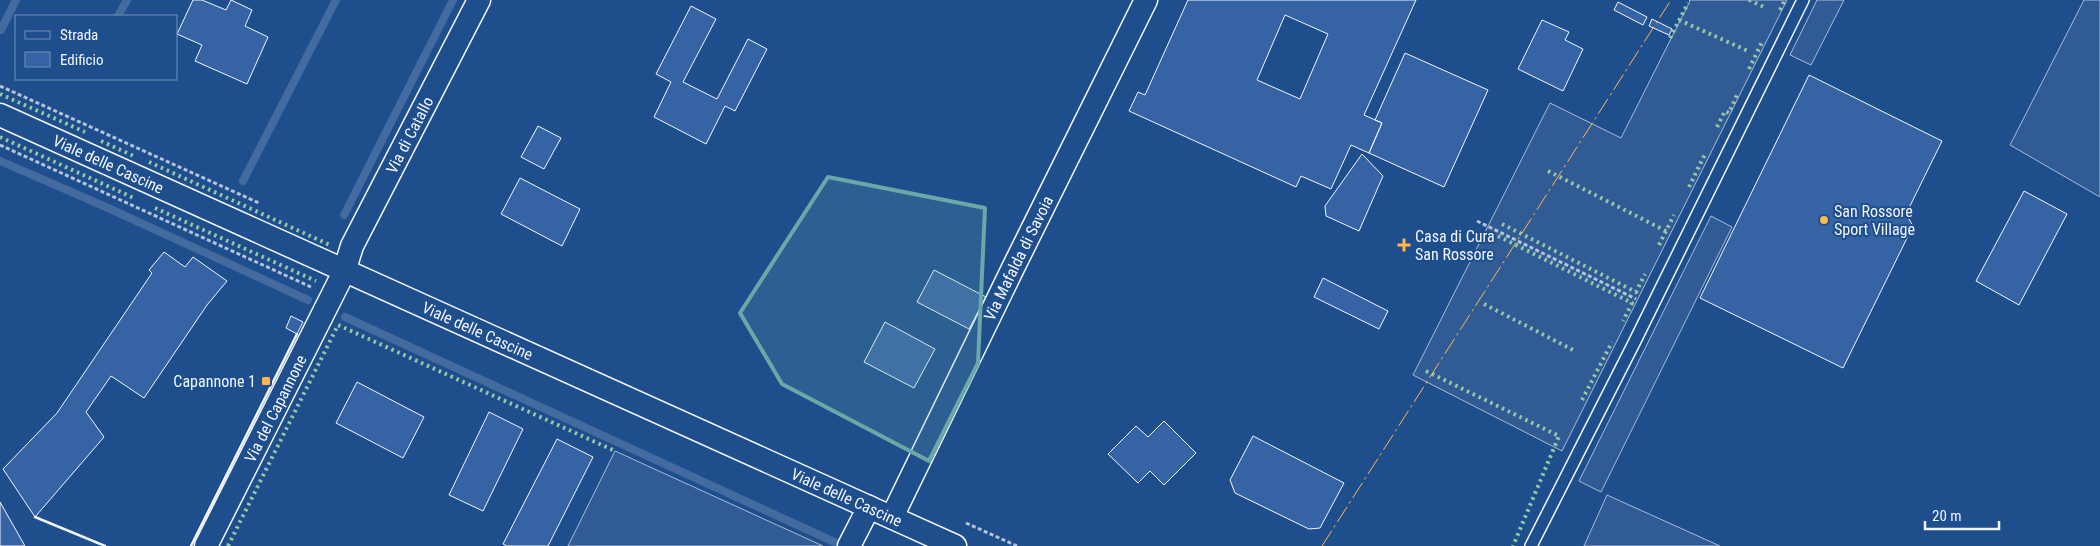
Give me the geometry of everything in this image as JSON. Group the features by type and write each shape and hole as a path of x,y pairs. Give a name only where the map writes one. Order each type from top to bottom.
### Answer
{"street":[{"name":"Via di Catallo","path":"344,272 352,246 479,0"},
{"name":"Via Mafalda di Savoia","path":"892,517 1008,277 1146,0"},
{"name":"Viale delle Cascine","path":"0,115 344,272 955,546"},
{"name":"Via del Capannone","path":"206,546 344,272"},
{"path":"851,541 869,507"}],"lane":[{"path":"1530,546 1652,307 1803,0"}],"path":[{"path":"0,86 262,204"},
{"path":"0,145 331,296"},
{"path":"1477,221 1652,307"}],"highlighted area":[{"path":"828,177 985,208 978,363 929,461 782,384 740,313"}],"shaded area":[{"path":"1689,0 1787,0 1562,451 1413,375 1550,103 1621,138"},
{"path":"1817,0 1844,0 1811,65 1790,55"},
{"path":"2084,0 2100,0 2100,197 2010,145"},
{"path":"1711,216 1732,227 1601,492 1579,481"},
{"path":"615,451 823,546 568,546"},
{"path":"1607,495 1720,546 1584,546"}],"building":[{"path":"193,0 202,0 226,10 231,0 252,10 245,26 268,37 247,84 195,61 202,45 178,34"},
{"path":"1188,0 1416,0 1364,115 1382,123 1369,153 1351,145 1331,189 1301,176 1296,187 1129,111 1138,92 1145,95","holes":["1285,15 1328,34 1300,99 1257,80"]},
{"path":"1618,2 1647,17 1643,25 1614,10"},
{"path":"691,6 716,19 683,82 717,99 748,39 767,49 735,111 725,106 706,144 654,117 671,82 656,74"},
{"path":"1652,19 1672,29 1669,35 1649,26"},
{"path":"1542,20 1569,32 1565,40 1583,49 1563,91 1518,69"},
{"path":"1405,53 1488,90 1444,187 1369,153 1382,123 1375,120"},
{"name":"San Rossore Sport Village","path":"1809,75 1942,141 1906,214 1913,226 1843,368 1700,298"},
{"path":"538,126 561,138 544,169 521,157"},
{"path":"1362,154 1383,176 1359,231 1326,216 1325,206"},
{"path":"520,178 580,209 562,246 501,214"},
{"path":"2024,191 2067,214 2019,305 1976,281"},
{"path":"164,252 185,267 193,257 227,281 207,305 144,398 111,376 86,412 104,437 35,517 3,469 57,413 152,273 149,270"},
{"path":"934,270 986,297 969,329 917,302"},
{"path":"1323,278 1388,311 1379,329 1314,297"},
{"path":"291,316 303,322 297,334 286,328"},
{"path":"885,322 935,349 914,388 864,362"},
{"path":"357,382 424,417 403,458 336,423"},
{"path":"489,412 523,429 483,511 449,495"},
{"path":"1164,421 1196,453 1164,485 1150,471 1138,483 1108,454 1136,426 1148,437"},
{"path":"1253,436 1344,483 1320,528 1309,529 1235,493 1230,480"},
{"path":"557,439 593,457 548,546 507,546 503,544"},
{"path":"0,502 25,546 0,546"}],"waterway":[{"path":"1,30 16,0"},
{"path":"119,15 127,0"},
{"path":"243,181 336,0"},
{"path":"344,215 453,0"},
{"path":"0,161 106,207 308,300"},
{"path":"345,317 843,546"}],"hedge":[{"path":"1749,0 1764,7"},
{"path":"1780,10 1785,0"},
{"path":"1670,38 1688,3"},
{"path":"1679,20 1748,51"},
{"path":"1749,69 1763,40"},
{"path":"0,94 85,132"},
{"path":"1717,127 1725,111 1729,113 1737,95"},
{"path":"0,137 136,199"},
{"path":"101,141 134,156"},
{"path":"1689,187 1705,154"},
{"path":"149,162 332,246"},
{"path":"1548,171 1666,231"},
{"path":"155,208 316,281"},
{"path":"1659,245 1674,215"},
{"path":"1502,224 1636,292 1645,274"},
{"path":"1498,236 1632,303 1623,321"},
{"path":"1484,304 1575,351"},
{"path":"228,546 338,325 615,451"},
{"path":"1582,400 1612,342"},
{"path":"1426,371 1559,436 1513,546"}],"wall":[{"path":"191,546 297,334"},
{"path":"35,517 105,546"}],"power":[{"path":"1322,546 1671,0"}],"place":[{"name":"San Rossore Sport Village","path":"1824,220"},
{"name":"Casa di Cura San Rossore","path":"1404,245"},
{"name":"Capannone 1","path":"266,381"}]}
